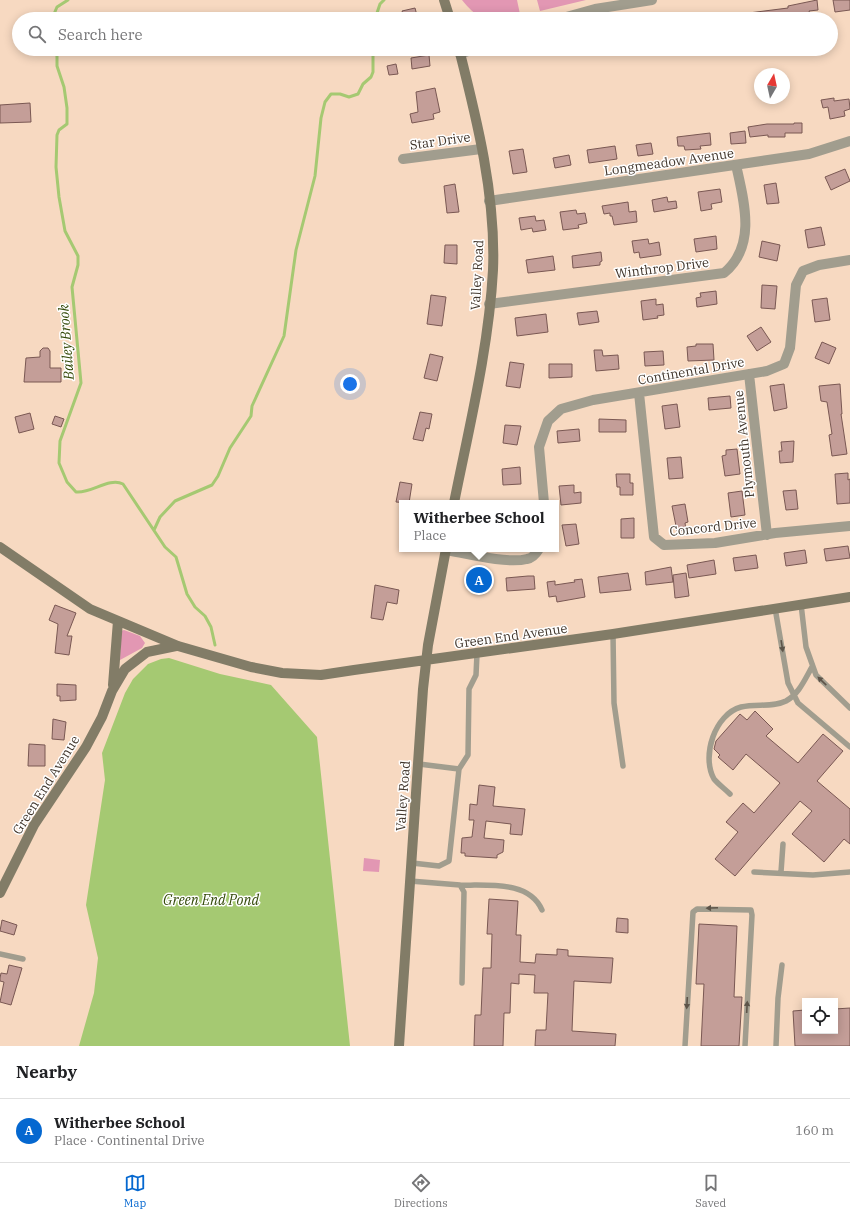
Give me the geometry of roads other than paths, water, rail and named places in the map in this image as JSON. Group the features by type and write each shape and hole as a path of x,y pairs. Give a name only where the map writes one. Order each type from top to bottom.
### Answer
{"main road":[{"path":"444,0 448,12"},
{"name":"Valley Road","path":"455,500 473,405 493,269 489,201 481,148 460,56"},
{"path":"0,546 67,594 90,608 118,621"},
{"name":"Valley Road","path":"399,1046 427,661 446,552"},
{"name":"Green End Avenue","path":"112,691 118,621 178,646 251,667 282,672 321,675 613,634 850,597"},
{"name":"Green End Avenue","path":"0,892 34,825 86,747 102,716 112,691 125,669 147,652 178,646"}],"street":[{"path":"584,12 652,0"},
{"name":"Longmeadow Avenue","path":"489,201 818,153 850,141"},
{"name":"Star Drive","path":"402,159 481,148"},
{"name":"Winthrop Drive","path":"489,304 724,273 735,265 745,237 746,221 736,165"},
{"name":"Continental Drive","path":"544,500 539,446 542,433 548,421 560,409 593,400 749,374 784,364 790,348 796,285 803,270 819,265 850,260"},
{"name":"Plymouth Avenue","path":"749,374 767,535"},
{"name":"Concord Drive","path":"639,393 645,439 654,537 664,546 686,546 850,526"},
{"path":"458,552 514,561 529,559 537,552"}],"lane":[{"path":"801,604 806,647 812,667 816,675 850,708"},
{"path":"775,608 788,683 794,696 798,703 850,747"},
{"path":"613,634 614,703 623,766"},
{"path":"412,863 439,866 449,862 452,847 459,769 468,755 469,689 476,675 477,654"},
{"path":"730,794 715,779 710,766 710,750 713,736 721,723 729,712 740,707 773,705 794,696 812,667"},
{"path":"419,764 459,769"},
{"path":"781,872 783,844"},
{"path":"754,872 781,872 813,875 850,872"},
{"path":"410,881 517,888 534,897 542,910"},
{"path":"460,885 464,892 462,983"},
{"path":"685,1046 694,912 697,909 717,908 751,910 752,915 745,1046"},
{"path":"0,954 23,960"},
{"path":"776,1046 778,998 782,965"}],"water":[{"name":"Green End Pond","path":"169,658 220,674 271,685 317,737 350,1046 79,1046 94,993 98,958 86,905 105,780 102,753 125,693 133,679 148,664 161,659"}],"waterway":[{"name":"Bailey Brook","path":"55,12 57,7 68,0"},
{"path":"377,12 380,4 384,0"},
{"name":"Bailey Brook","path":"57,56 57,66 64,87 67,108 67,124 59,130 57,135 56,167 59,197 65,231 78,256 78,265 72,287 81,383 60,441 59,463 67,482 76,492 88,491 106,484 118,482 123,484 165,547 176,557 187,594 195,607 205,616 211,627 215,645"},
{"path":"154,530 160,517 175,501 212,485 218,476 230,448 251,416 252,406 284,336 296,250 315,176 321,118 325,102 331,94 340,94 349,97 358,94 363,84 371,77 373,72 373,56"}],"place":[{"name":"Witherbee School","path":"479,580"}]}
